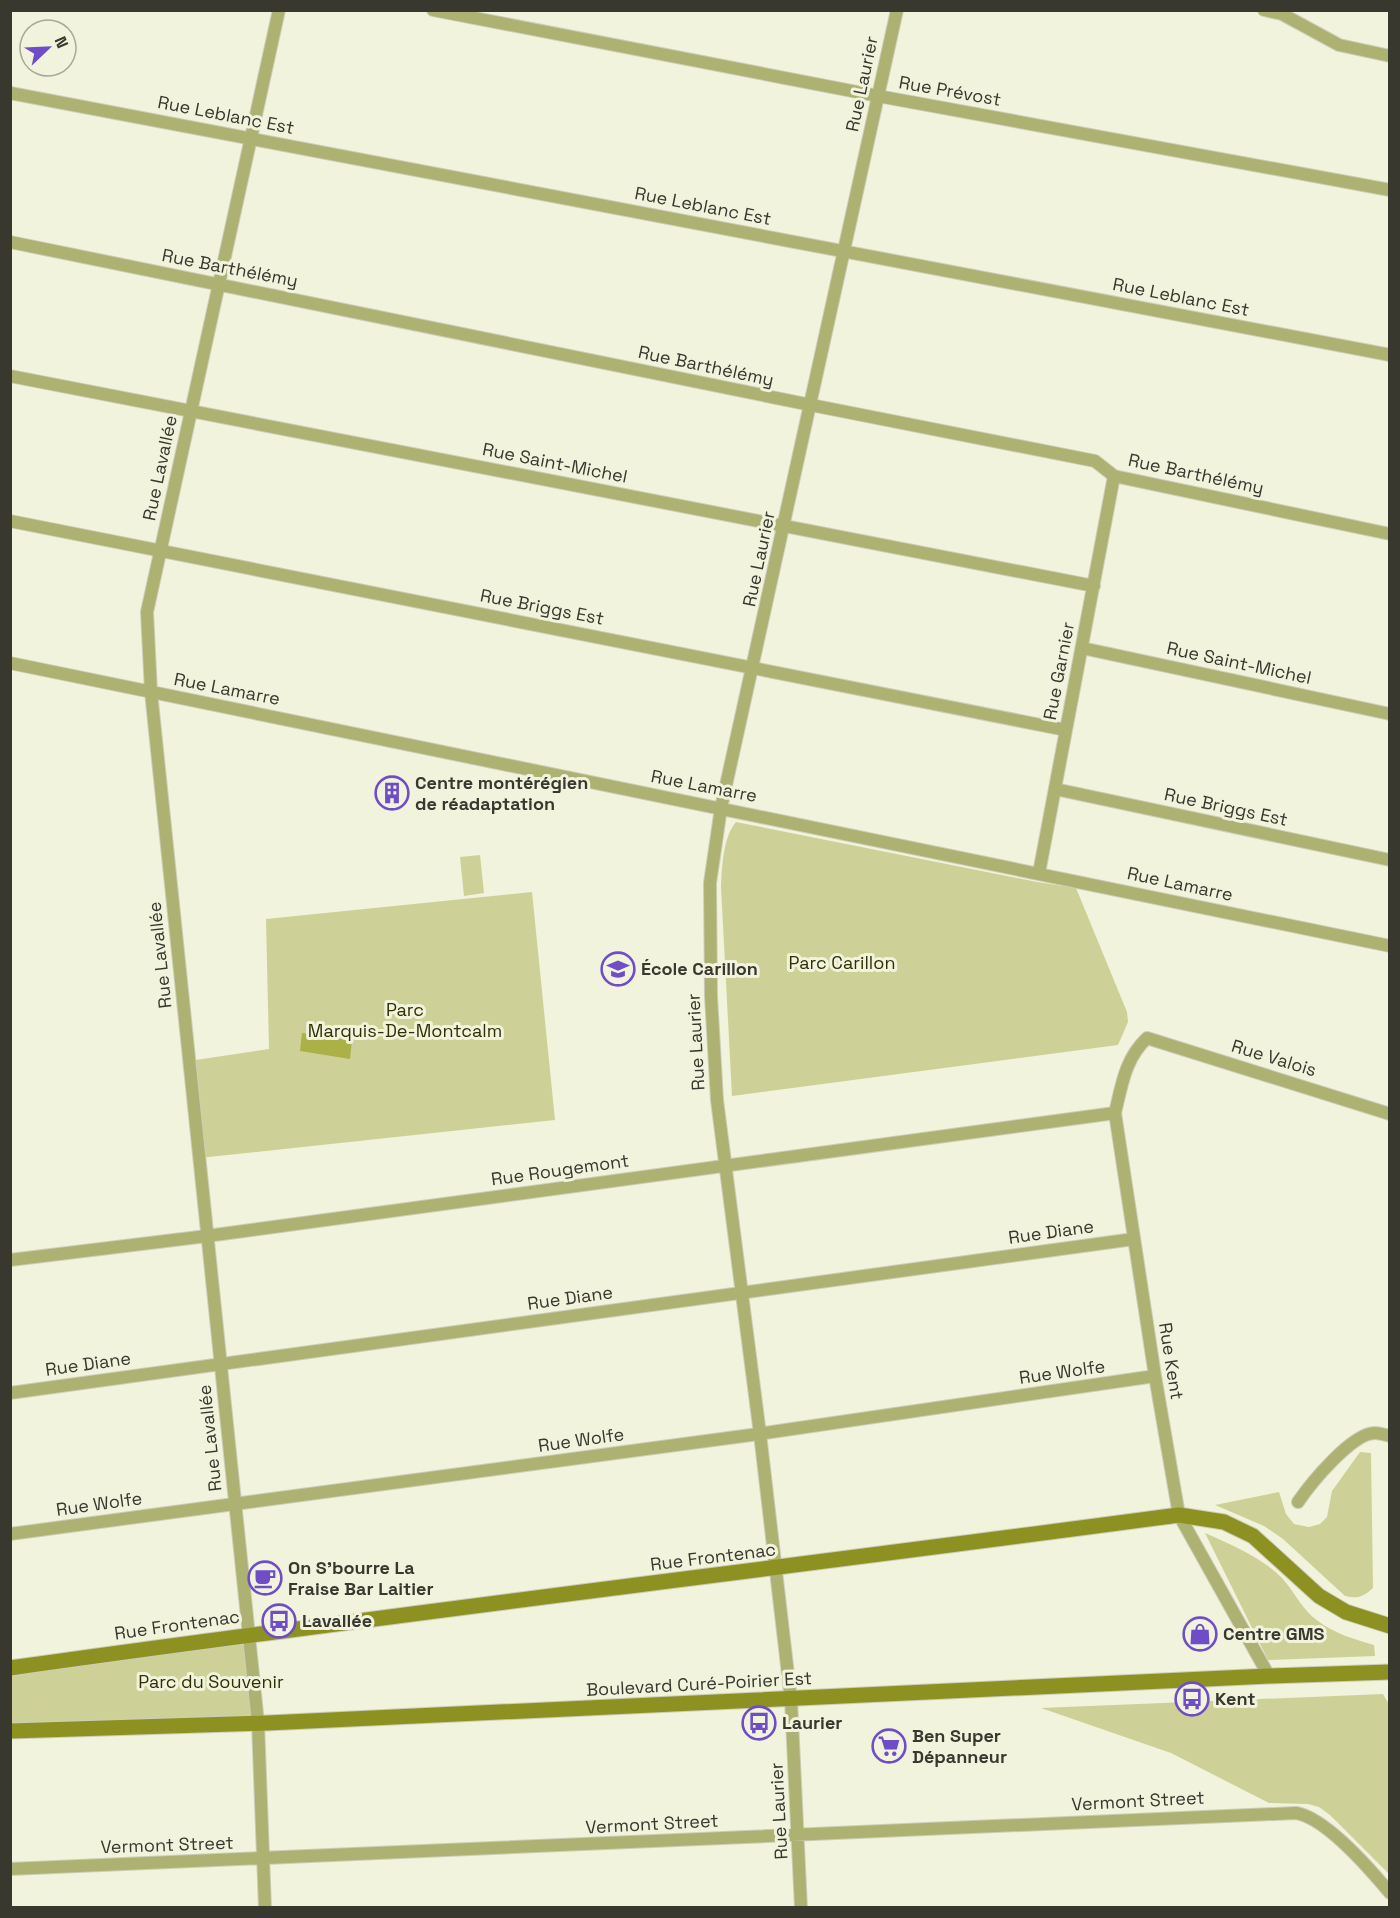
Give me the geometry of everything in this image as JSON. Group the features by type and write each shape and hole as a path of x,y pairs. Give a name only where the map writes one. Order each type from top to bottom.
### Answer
{"main road":[{"name":"Rue Frontenac","path":"10,1668 1179,1515 1224,1522 1253,1536 1319,1596 1346,1612 1389,1626"},
{"name":"Boulevard Curé-Poirier Est","path":"10,1731 258,1723 1389,1672"}],"street":[{"name":"Rue Lavallée","path":"265,1908 258,1723 151,692 147,612 279,10"},
{"name":"Rue Prévost","path":"433,10 878,96 1389,190"},
{"name":"Rue Laurier","path":"801,1908 791,1700 717,1100 711,996 710,883 721,808 897,10"},
{"path":"1264,10 1282,14 1339,45 1389,56"},
{"name":"Rue Leblanc Est","path":"10,93 1389,355"},
{"name":"Rue Barthélémy","path":"10,242 1095,461 1114,476 1389,534"},
{"name":"Rue Saint-Michel","path":"10,376 1094,586"},
{"name":"Rue Garnier","path":"1039,873 1114,476"},
{"name":"Rue Briggs Est","path":"10,521 161,549 1066,730"},
{"name":"Rue Saint-Michel","path":"1082,648 1389,714"},
{"name":"Rue Lamarre","path":"10,663 1389,946"},
{"name":"Rue Briggs Est","path":"1055,789 1389,860"},
{"name":"Rue Kent","path":"1147,1038 1133,1052 1124,1074 1115,1113 1155,1376 1179,1515 1269,1676"},
{"name":"Rue Valois","path":"1147,1038 1389,1114"},
{"name":"Rue Rougemont","path":"10,1260 207,1236 1115,1113"},
{"name":"Rue Diane","path":"10,1394 1134,1239"},
{"name":"Rue Wolfe","path":"10,1534 760,1434 1155,1376"},
{"path":"1298,1502 1314,1480 1356,1440 1374,1432 1389,1436"},
{"name":"Vermont Street","path":"10,1869 263,1860 1296,1813 1304,1814 1320,1823 1375,1875 1389,1893"}],"green space":[{"name":"Parc Carillon","path":"736,822 1076,888 1127,1012 1128,1022 1118,1045 732,1096 721,887 726,844"},
{"path":"480,855 484,893 464,896 460,857"},
{"name":"Parc Marquis-De-Montcalm","path":"532,892 555,1120 199,1158 189,1061 269,1049 266,919"},
{"path":"1360,1452 1371,1453 1373,1588 1360,1597 1345,1596 1283,1539 1264,1526 1215,1505 1279,1492 1286,1514 1294,1524 1309,1527 1320,1524 1327,1517 1332,1491"},
{"path":"1205,1533 1246,1552 1265,1564 1282,1578 1313,1617 1338,1633 1374,1645 1375,1656 1268,1660"},
{"name":"Parc du Souvenir","path":"249,1635 258,1723 11,1731 10,1668"},
{"path":"1383,1694 1390,1706 1389,1874 1330,1815 1319,1807 1308,1804 1269,1803 1171,1753 1041,1708"}],"shaded area":[{"path":"302,1033 352,1040 350,1059 300,1051"}],"place":[{"name":"Centre montérégien de réadaptation","path":"392,793"},
{"name":"École Carillon","path":"618,969"},
{"name":"On S'bourre La Fraise Bar Laitier","path":"265,1578"},
{"name":"Lavallée","path":"279,1621"},
{"name":"Centre GMS","path":"1200,1634"},
{"name":"Kent","path":"1192,1699"},
{"name":"Laurier","path":"759,1723"},
{"name":"Ben Super Dépanneur","path":"889,1746"}]}
